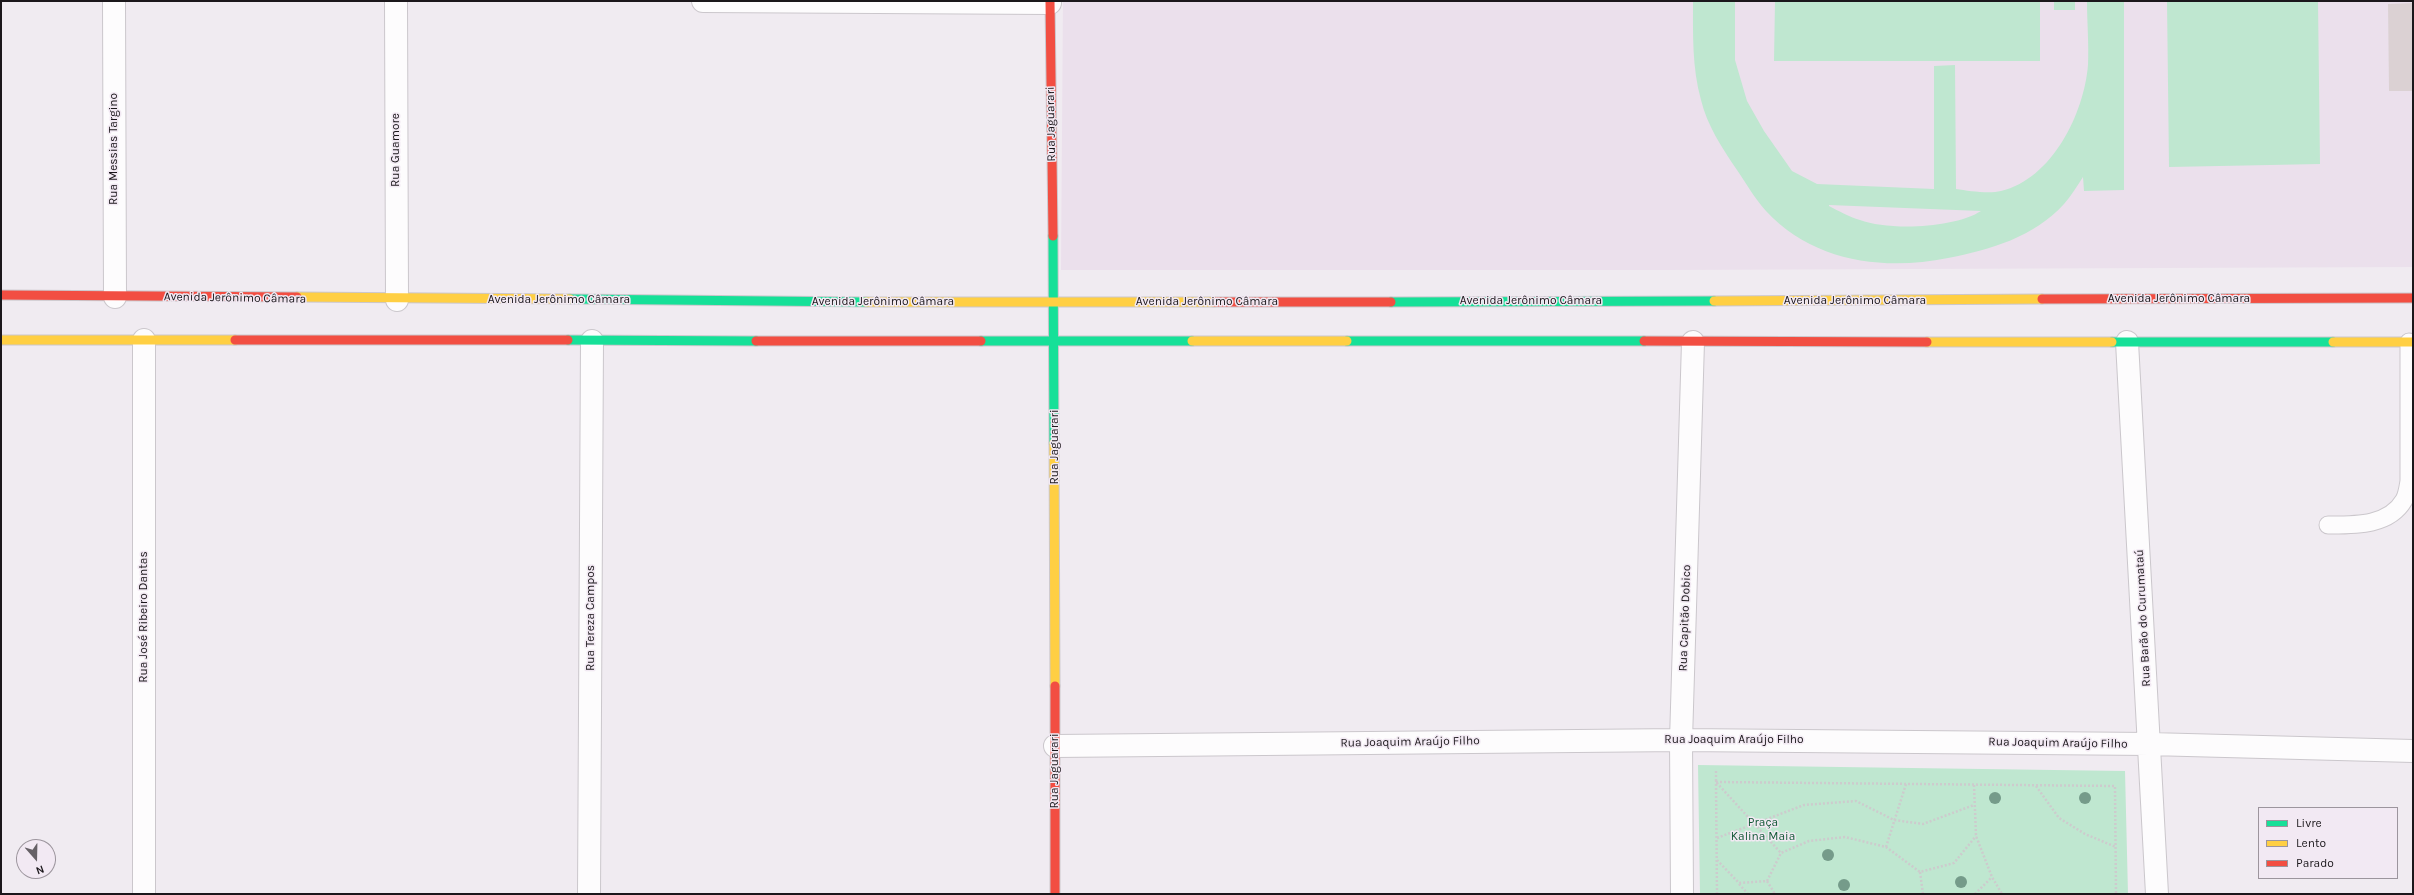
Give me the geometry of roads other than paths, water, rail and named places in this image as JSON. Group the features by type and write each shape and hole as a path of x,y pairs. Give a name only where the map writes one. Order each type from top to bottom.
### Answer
{"main road":[{"name":"Rua Jaguarari","path":"1050,2 1054,341 1056,894"},
{"name":"Avenida Jerônimo Câmara","path":"1,295 396,300 1053,303 2413,298"},
{"path":"1,340 2411,342"}],"street":[{"name":"Rua Messias Targino","path":"114,1 115,297"},
{"name":"Rua Guamore","path":"396,1 396,300"},
{"path":"703,1 1050,2"},
{"name":"Rua José Ribeiro Dantas","path":"144,340 144,894"},
{"name":"Rua Tereza Campos","path":"589,894 592,341"},
{"name":"Rua Capitão Dobico","path":"1682,894 1681,740 1693,342"},
{"name":"Rua Barão do Curumataú","path":"2127,342 2157,894"},
{"name":"Rua Joaquim Araújo Filho","path":"1055,746 1681,740 2150,744 2413,751"}],"lane":[{"path":"2328,525 2355,525 2375,522 2393,513 2405,499 2409,482 2411,342"}],"park label":[{"name":"Praça Kalina Maia","path":"1763,830"}]}
